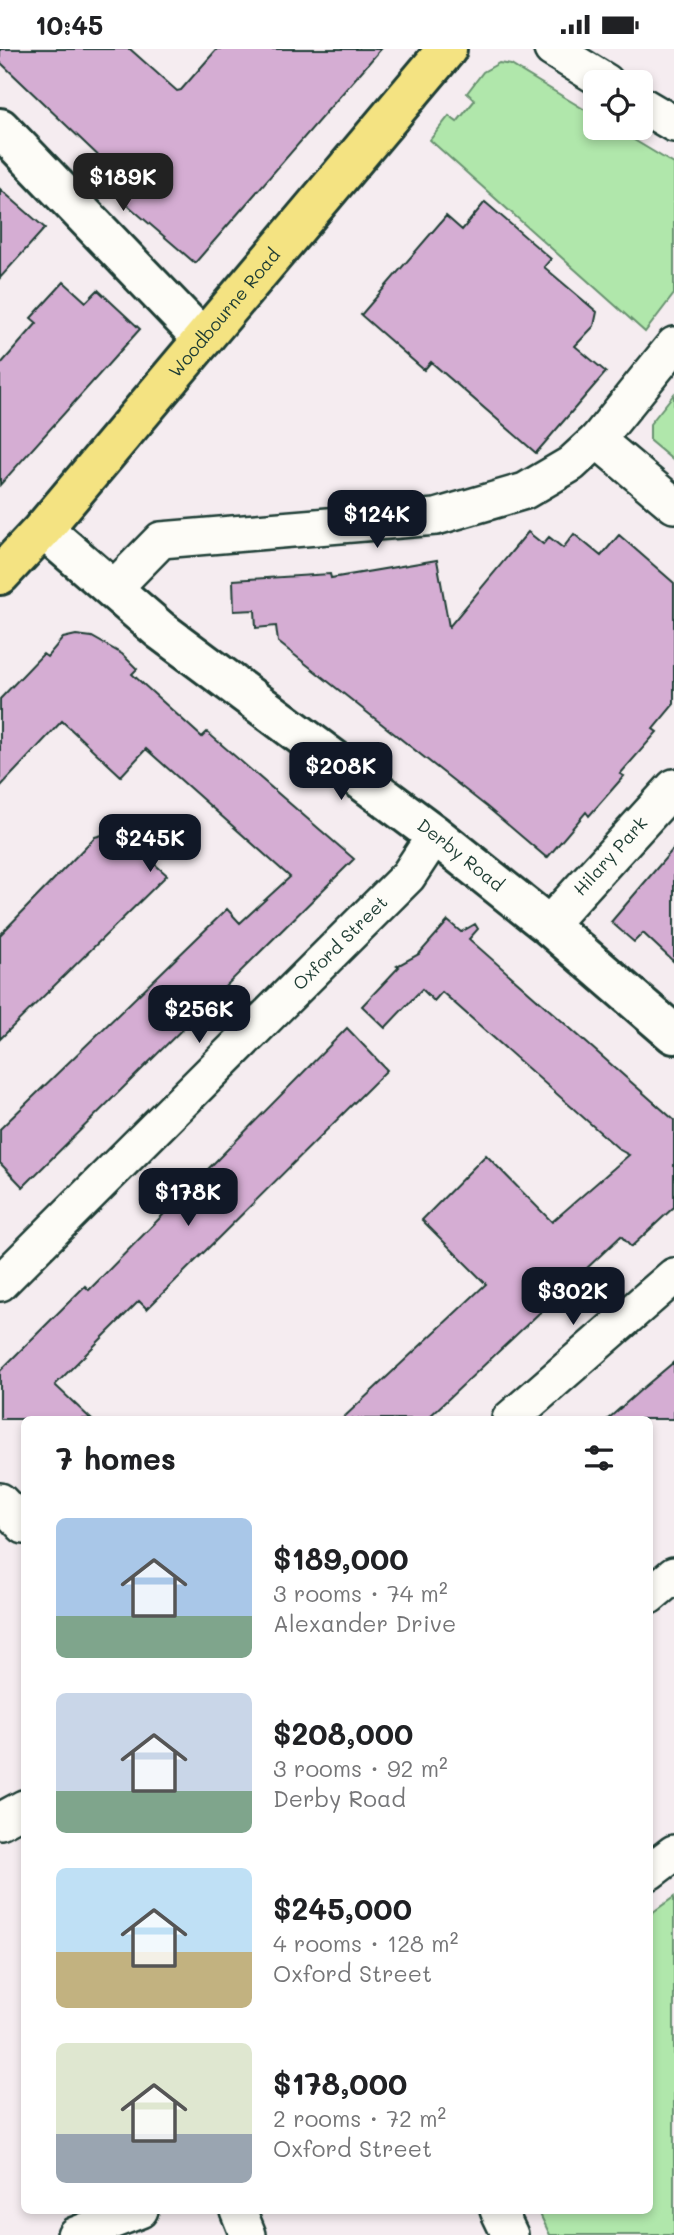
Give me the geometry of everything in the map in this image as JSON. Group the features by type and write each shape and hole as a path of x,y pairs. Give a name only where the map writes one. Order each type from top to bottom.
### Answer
{"main road":[{"name":"Woodbourne Road","path":"0,575 43,529 438,52"},
{"path":"0,128 202,339"},
{"name":"Derby Road","path":"43,529 160,630 435,835 548,925 674,1034"}],"street":[{"path":"552,49 586,70"},
{"path":"653,112 674,124"},
{"path":"113,589 161,540 436,517 525,491 571,464 597,440 674,345"},
{"path":"597,440 674,505"},
{"name":"Hilary Park","path":"548,925 674,787"},
{"name":"Oxford Street","path":"0,1283 408,876 435,835"},
{"path":"513,1416 674,1276"},
{"path":"0,1501 21,1522"},
{"path":"653,1593 674,1575"},
{"path":"0,1821 21,1810"},
{"path":"653,1869 674,1853"},
{"path":"75,2235 130,2214"},
{"path":"240,2214 248,2235"},
{"path":"500,2214 510,2235"}],"green space":[{"path":"499,63 511,65 583,109 583,140 634,140 674,164 674,294 645,332 430,140 449,116 457,122 475,100 467,93 483,72"},
{"path":"674,394 674,461 650,441 650,424"},
{"path":"674,1897 674,2235 550,2235 540,2214 653,2214 653,1912"}],"building":[{"path":"0,49 130,49 177,91 181,90 217,49 381,49 195,263 117,196 128,184 0,62"},
{"path":"0,189 45,228 0,278"},
{"path":"485,202 551,259 544,267 597,312 594,326 575,346 606,372 536,453 431,362 424,370 361,315 446,216 462,230"},
{"path":"64,282 86,302 98,290 140,329 0,485 0,365 37,323 31,318"},
{"path":"528,532 543,544 549,537 563,548 574,534 601,556 619,535 674,583 674,704 653,729 657,732 620,774 624,776 589,816 586,812 547,858 487,807 278,642 276,626 256,628 255,610 234,611 233,580 330,574 331,578 437,560 449,627"},
{"path":"76,635 92,637 122,654 137,669 132,674 202,737 207,732 354,859 23,1187 0,1163 0,1129 227,909 240,923 290,877 146,749 121,776 62,721 0,787 0,699 43,654 47,657 63,638"},
{"path":"117,831 167,875 0,1039 0,935 95,837"},
{"path":"674,848 674,962 643,933 634,942 611,922"},
{"path":"448,921 461,932 475,924 478,929 469,939 674,1120 674,1207 631,1247 621,1236 430,1416 345,1416 486,1284 422,1220 486,1155 552,1222 629,1155 620,1150 442,992 434,1001 422,989 385,1028 362,1006 399,967 397,966 419,954"},
{"path":"347,1028 387,1070 147,1309 139,1301 55,1385 88,1416 21,1416 21,1419 0,1419 0,1371 85,1286 89,1290"},
{"path":"674,1362 674,1419 611,1416"}]}
